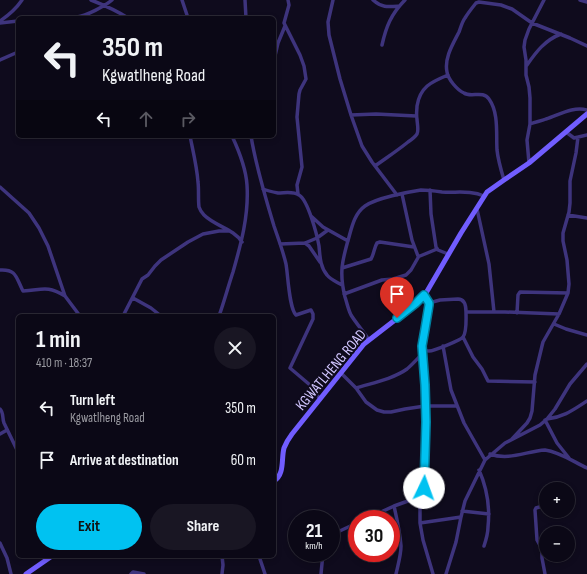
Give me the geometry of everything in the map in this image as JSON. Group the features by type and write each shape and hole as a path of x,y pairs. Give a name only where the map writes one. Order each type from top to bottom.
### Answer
{"street":[{"path":"0,22 16,8 22,0"},
{"path":"91,0 106,5 125,16"},
{"path":"82,16 106,5 112,0"},
{"path":"182,0 187,16"},
{"path":"245,0 246,16"},
{"path":"288,0 284,20 285,26 300,55 306,76 299,94 297,117 302,167 297,185 298,194"},
{"path":"333,0 328,22 329,35 351,115 362,146 375,166 398,195"},
{"path":"373,0 383,6 399,6"},
{"path":"382,45 388,23 404,0"},
{"path":"501,0 501,5"},
{"path":"529,162 527,140 530,124 530,90 526,75 524,47 525,40 532,23 544,0"},
{"path":"580,0 587,2"},
{"path":"504,180 497,151 497,127 495,114 489,99 480,94 464,94 448,76 446,68 449,52 465,18 478,2 501,5 512,9 532,23 587,46"},
{"path":"0,22 16,21"},
{"path":"276,52 285,26"},
{"path":"526,66 542,46 554,37 561,34"},
{"path":"0,60 16,53"},
{"path":"375,166 414,137 418,130 416,116 422,90 438,79 448,76"},
{"path":"530,124 574,109 587,110"},
{"path":"351,115 371,114 416,116"},
{"name":"KGWATLHENG ROAD","path":"276,479 281,470 284,448 287,441 360,348 424,295 484,196 491,188 529,162 587,114"},
{"path":"566,132 574,138 587,135"},
{"path":"512,439 527,424 530,418 535,375 543,342 554,324 568,293 569,284 567,260 563,233 570,203 570,181 578,137"},
{"path":"190,138 196,164 200,210 211,221 238,236 242,242"},
{"path":"220,314 242,242 245,224 247,184 242,160 233,138"},
{"path":"251,138 254,156 263,189 286,263 291,301 295,314 296,315 311,310 313,314 313,319 290,368 310,385 320,400"},
{"path":"0,187 29,213 40,228 48,246 65,296 78,314"},
{"path":"263,189 276,192 294,193 298,194 304,199 311,216 317,238 321,264"},
{"path":"369,340 351,315 342,285 342,268 348,241 354,221 361,209 366,205 381,199 422,190 475,193 484,196"},
{"path":"430,190 431,214 437,249"},
{"path":"402,194 414,247 419,256"},
{"path":"477,209 489,264 494,312"},
{"path":"568,215 587,218"},
{"path":"311,216 323,227 348,241"},
{"path":"280,244 305,244 328,230"},
{"path":"124,314 142,279 148,276 155,266 171,252 203,234 229,231"},
{"path":"342,268 370,260 373,256 375,246 380,242 414,247"},
{"path":"305,244 309,246 326,274 332,280 342,285"},
{"path":"344,294 382,280 393,279 406,275 411,270 419,256 437,249 448,254"},
{"path":"0,270 11,271 15,274 23,291 45,288 56,291 65,296"},
{"path":"517,313 518,295 520,292 568,293"},
{"path":"424,295 429,303 429,309 423,351 426,443 425,477 420,508 420,523 423,540 433,574"},
{"path":"133,298 158,314"},
{"path":"356,388 399,374 413,364 423,351 428,351 443,346 463,337 465,333 466,312 464,302 460,299 440,300 429,303"},
{"path":"466,312 559,314"},
{"path":"554,324 570,331 587,335"},
{"path":"463,337 488,381 535,382"},
{"path":"443,346 449,384 457,406 485,460"},
{"path":"447,574 465,501 485,460 490,454 505,443 540,425 546,420 570,384 587,364"},
{"path":"341,373 356,388 366,402 377,410 384,412 425,406 457,406"},
{"path":"546,420 557,418 587,401"},
{"path":"0,409 3,413 3,421 16,448"},
{"path":"546,420 557,443 571,460"},
{"path":"0,434 7,430"},
{"path":"490,454 502,457 550,450 587,468"},
{"path":"480,470 487,491 489,514 484,546"},
{"path":"385,510 422,496"},
{"path":"394,506 401,546 396,574"},
{"path":"539,507 535,510 537,540 542,549 545,574"},
{"path":"462,511 489,514"},
{"path":"420,523 461,517"},
{"path":"0,543 7,558 11,574"},
{"path":"26,574 49,558"},
{"path":"222,558 222,574"},
{"path":"260,558 265,574"},
{"path":"321,574 322,562"},
{"path":"31,570 36,574"},
{"path":"131,574 133,572 144,574"}],"route":[{"path":"397,318 424,295 429,305 422,346 426,422 424,488"}]}
